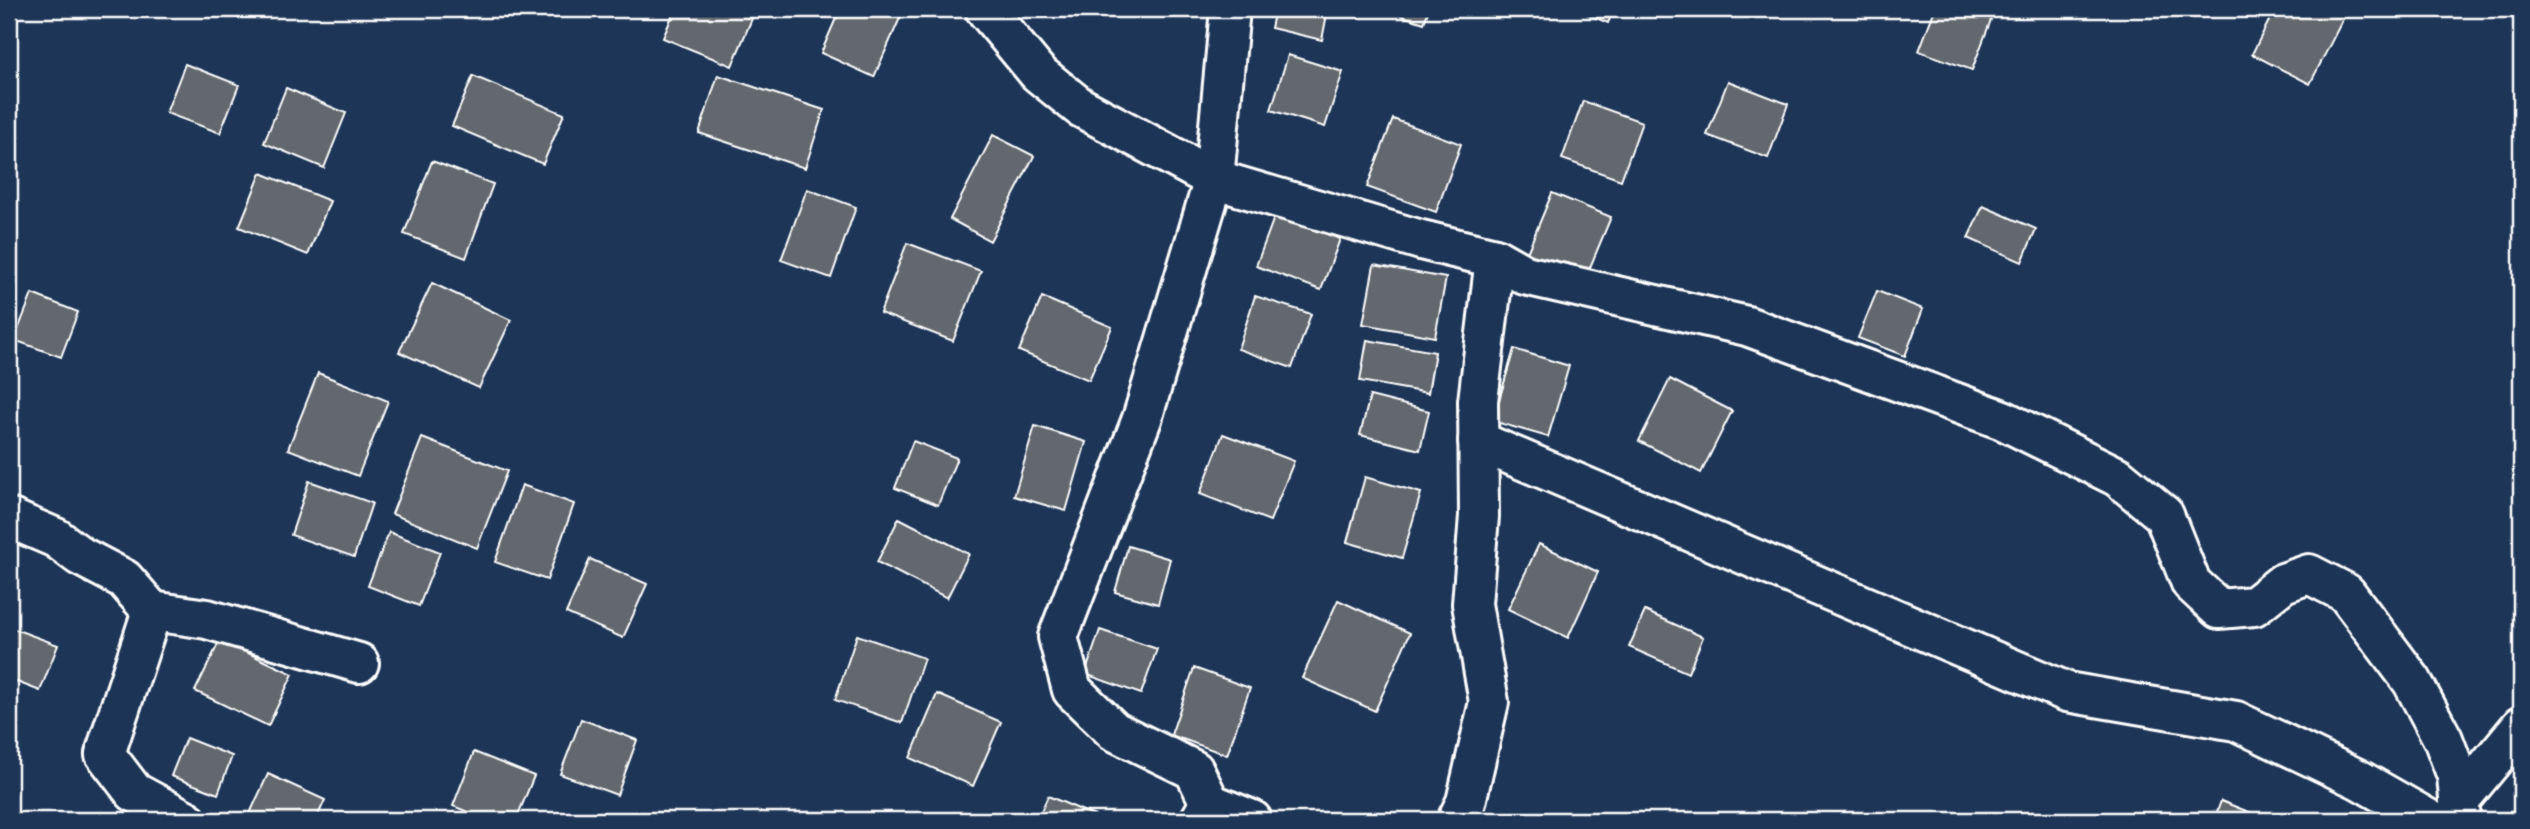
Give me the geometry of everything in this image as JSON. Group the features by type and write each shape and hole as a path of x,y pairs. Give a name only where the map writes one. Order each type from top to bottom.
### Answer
{"street":[{"path":"985,9 1038,73 1080,107 1214,179 1421,240 1495,258 1525,275 1747,326 2014,426 2118,477 2164,516 2191,583 2219,609 2254,606 2283,583 2309,573 2346,593 2412,681 2443,739 2457,776 2450,814"},
{"path":"1230,9 1214,179 1142,419 1058,637 1072,690 1114,731 1194,770 1205,811 1252,820"},
{"path":"1457,820 1466,802 1489,702 1472,604 1479,516 1478,401 1495,258"},
{"path":"1478,441 2067,692 2236,721 2358,779 2450,814"},
{"path":"9,518 56,538 80,556 124,579 152,611 207,619 359,663"},
{"path":"152,611 105,754 134,792 186,820"},
{"path":"2450,814 2521,726"}],"building":[{"path":"675,9 756,9 732,66 663,38"},
{"path":"840,9 904,9 874,77 821,53"},
{"path":"1275,9 1328,9 1322,40 1271,28"},
{"path":"1381,9 1429,9 1424,23"},
{"path":"1575,9 1614,9 1608,23"},
{"path":"1935,9 1995,9 1972,70 1919,51"},
{"path":"2275,9 2334,9 2345,15 2310,84 2252,54"},
{"path":"1288,55 1343,72 1325,127 1271,110"},
{"path":"185,64 239,85 220,133 166,113"},
{"path":"718,75 824,110 805,168 699,133"},
{"path":"473,76 564,114 543,164 452,126"},
{"path":"1728,81 1788,104 1768,158 1707,135"},
{"path":"286,88 346,113 324,168 264,143"},
{"path":"1583,101 1642,122 1621,180 1562,159"},
{"path":"1393,119 1461,144 1436,212 1367,187"},
{"path":"993,135 1034,156 990,241 950,219"},
{"path":"432,161 493,184 466,258 404,234"},
{"path":"261,173 330,201 308,255 239,227"},
{"path":"807,189 856,207 831,278 781,260"},
{"path":"1552,193 1611,217 1586,277 1527,253"},
{"path":"1983,206 2036,229 2022,262 1968,238"},
{"path":"1275,215 1340,239 1321,290 1256,266"},
{"path":"907,243 981,271 953,341 880,313"},
{"path":"1374,265 1446,278 1435,337 1363,324"},
{"path":"432,283 511,320 479,388 399,352"},
{"path":"1877,291 1923,309 1905,356 1858,338"},
{"path":"32,294 78,312 61,357 14,340"},
{"path":"1255,296 1311,314 1292,368 1238,349"},
{"path":"1042,297 1112,327 1089,380 1019,351"},
{"path":"1367,340 1435,352 1428,393 1360,381"},
{"path":"1514,349 1569,366 1548,437 1493,421"},
{"path":"318,373 388,401 358,476 288,449"},
{"path":"1670,379 1732,411 1701,473 1639,441"},
{"path":"1370,396 1429,411 1420,450 1360,435"},
{"path":"1035,426 1086,442 1066,511 1014,496"},
{"path":"1223,434 1294,461 1270,521 1200,494"},
{"path":"422,438 507,471 477,548 392,514"},
{"path":"913,441 957,458 938,505 895,488"},
{"path":"1365,477 1421,493 1402,558 1347,542"},
{"path":"309,481 372,503 354,557 291,535"},
{"path":"522,485 574,504 547,580 495,562"},
{"path":"899,518 969,554 947,598 877,562"},
{"path":"389,532 440,552 419,606 368,586"},
{"path":"1539,544 1598,572 1568,638 1508,609"},
{"path":"1128,546 1170,559 1158,604 1115,592"},
{"path":"590,559 647,584 623,638 566,613"},
{"path":"1338,600 1410,633 1375,711 1302,678"},
{"path":"1645,611 1703,637 1688,673 1629,647"},
{"path":"9,627 58,645 40,691 9,679"},
{"path":"1100,630 1157,649 1141,694 1085,674"},
{"path":"857,635 924,658 902,723 835,700"},
{"path":"220,640 293,674 268,726 195,691"},
{"path":"1194,668 1250,688 1227,755 1171,735"},
{"path":"937,694 1001,722 973,786 910,758"},
{"path":"581,719 637,740 617,795 560,774"},
{"path":"186,738 232,756 218,794 171,776"},
{"path":"474,752 534,776 516,820 488,820 453,806"},
{"path":"268,774 325,800 316,820 247,820"},
{"path":"1048,796 1102,819 1102,820 1037,820"},
{"path":"2221,801 2269,820 2214,820"},
{"path":"1994,813 2010,820 1990,820"},
{"path":"363,814 378,820 360,820"}]}
